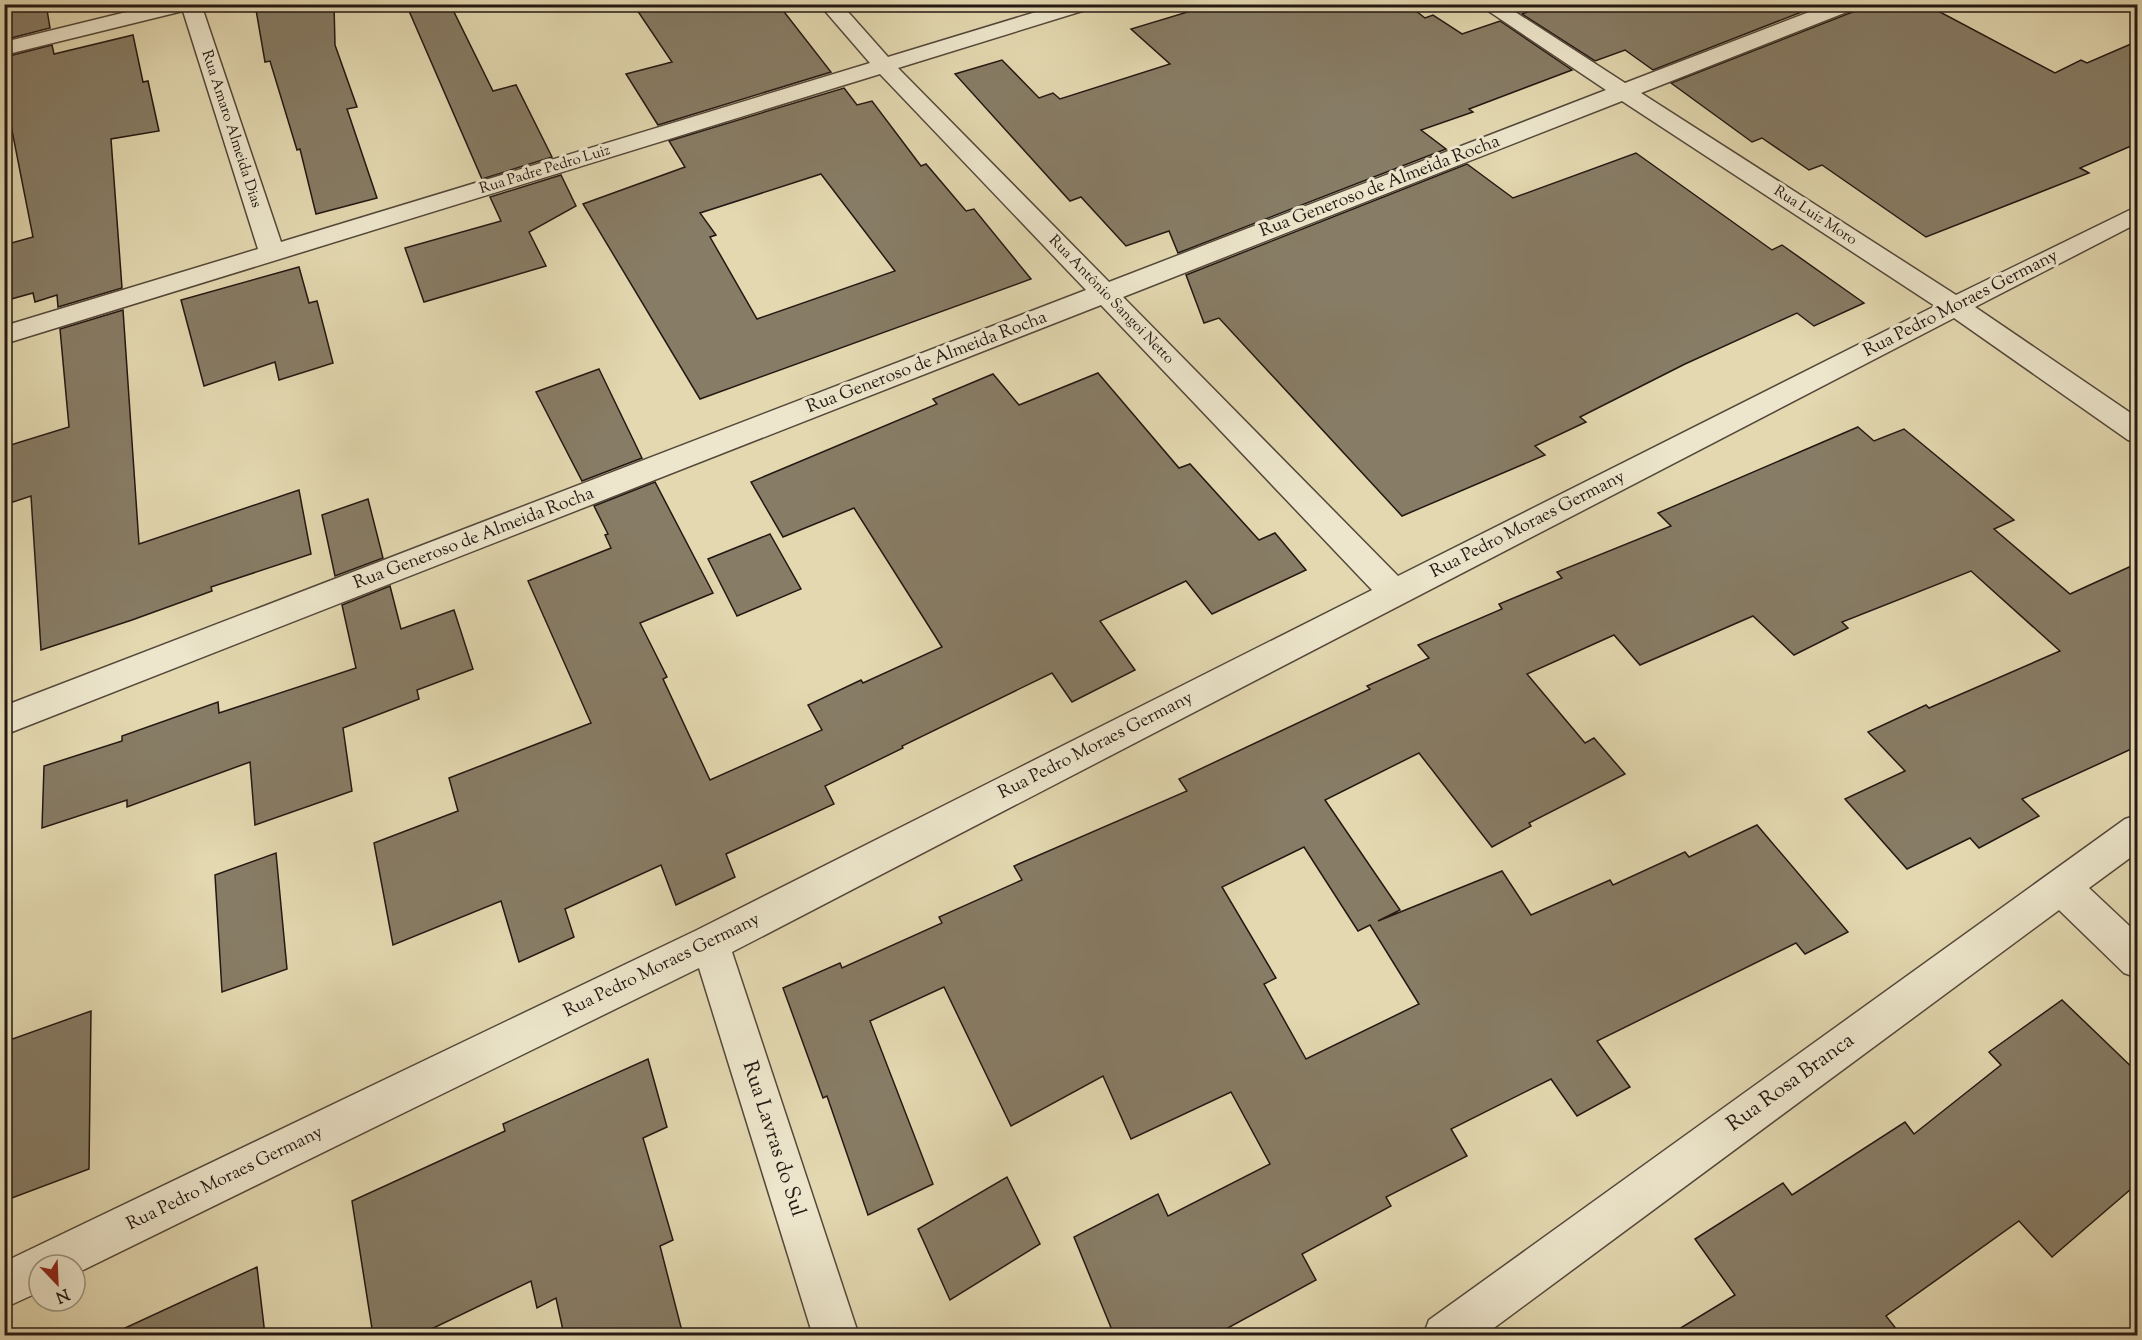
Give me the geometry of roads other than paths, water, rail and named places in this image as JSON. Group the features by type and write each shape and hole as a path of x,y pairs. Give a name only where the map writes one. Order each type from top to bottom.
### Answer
{"street":[{"path":"4,49 186,4"},
{"name":"Rua Amaro Almeida Dias","path":"190,4 272,254"},
{"name":"Rua Antônio Sangoi Netto","path":"830,4 884,66 1395,593"},
{"name":"Rua Padre Pedro Luiz","path":"4,335 1085,4"},
{"name":"Rua Luiz Moro","path":"1488,4 1956,307 2138,433"},
{"name":"Rua Generoso de Almeida Rocha","path":"4,721 1850,4"},
{"name":"Rua Pedro Moraes Germany","path":"72,1253 710,943 2138,213"},
{"name":"Rua Rosa Branca","path":"1445,1335 2138,831"},
{"path":"2061,887 2138,960"},
{"name":"Rua Lavras do Sul","path":"710,943 836,1335"},
{"path":"4,1286 27,1275"}]}
